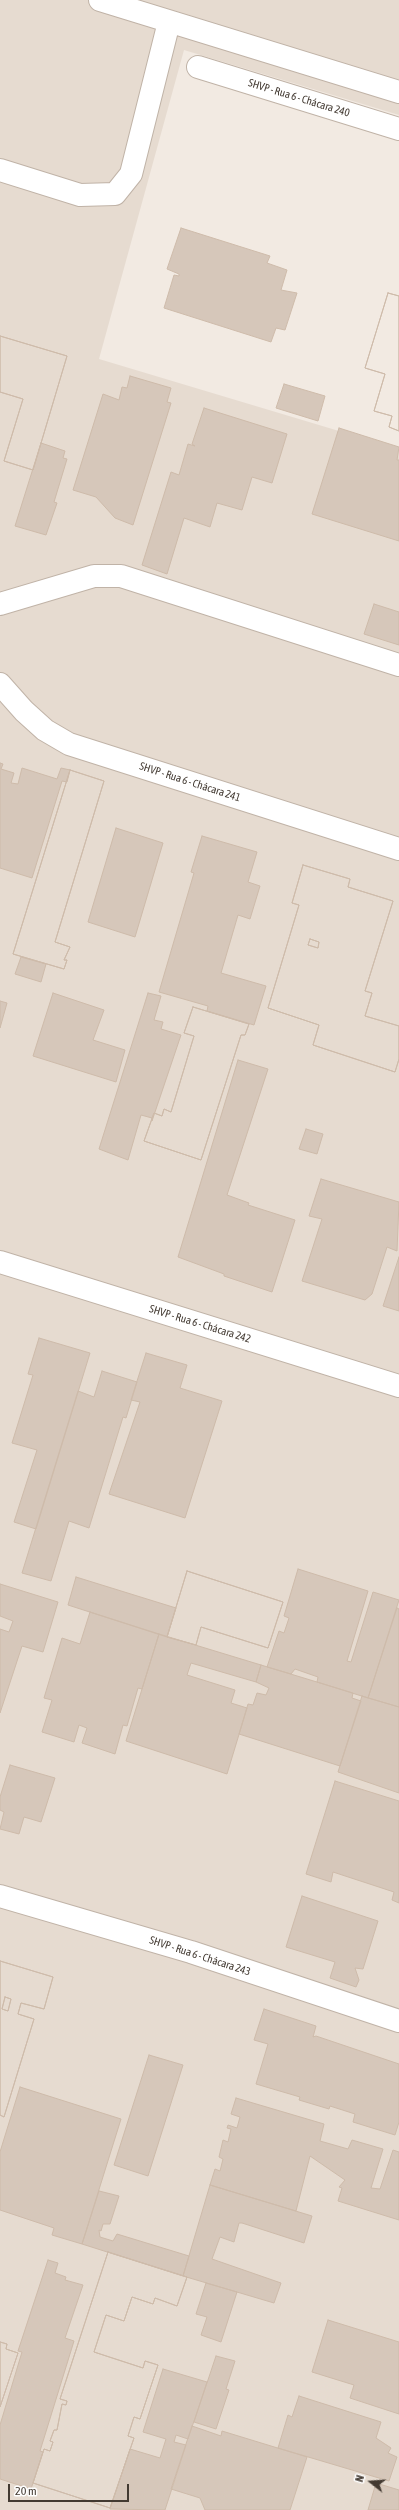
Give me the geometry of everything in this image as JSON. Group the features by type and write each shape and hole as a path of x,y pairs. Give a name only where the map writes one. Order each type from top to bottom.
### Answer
{"street":[{"path":"100,0 399,92"},
{"path":"0,170 80,195 115,194 131,174 169,22"},
{"name":"SHVP - Rua 6 - Chácara 240","path":"198,67 399,129"},
{"path":"0,604 94,576 121,576 399,665"},
{"name":"SHVP - Rua 6 - Chácara 241","path":"0,684 24,712 45,730 69,744 399,849"},
{"name":"SHVP - Rua 6 - Chácara 242","path":"0,1262 399,1386"},
{"name":"SHVP - Rua 6 - Chácara 243","path":"0,1896 191,1952 399,2021"}],"shaded area":[{"path":"0,0 399,0 399,115 184,50 99,359 399,449 399,2510 0,2510"}],"building":[{"path":"181,228 270,256 267,263 287,270 281,290 297,293 285,330 276,328 271,342 164,308 174,275 179,276 179,274 167,269"},
{"path":"388,293 399,296 399,431 389,427 392,416 374,411 385,374 365,368"},
{"path":"388,293 399,296 399,431 389,427 392,416 374,411 385,374 365,368"},
{"path":"0,336 67,356 33,470 4,461 23,399 0,392"},
{"path":"0,336 67,356 33,470 4,461 23,399 0,392"},
{"path":"130,376 171,388 167,402 171,403 133,525 115,518 96,497 73,490 103,394 119,400 122,387 127,388"},
{"path":"284,384 325,396 318,421 276,408"},
{"path":"204,408 287,434 272,483 252,477 242,510 217,503 210,527 184,518 167,574 142,565 171,472 179,475 188,444 195,446 192,444"},
{"path":"339,428 399,447 397,460 399,460 399,541 312,514"},
{"path":"41,443 65,451 63,458 67,459 54,502 57,503 46,535 15,526"},
{"path":"374,604 399,612 399,645 364,634"},
{"path":"0,763 3,764 1,769 14,773 11,783 18,784 22,768 57,779 61,768 70,770 67,782 62,781 32,878 0,868"},
{"path":"70,770 104,781 55,942 70,947 64,960 67,960 64,969 13,954"},
{"path":"70,770 104,781 55,942 70,947 64,960 67,960 64,969 13,954"},
{"path":"116,828 163,843 135,937 88,922"},
{"path":"202,836 257,852 248,882 260,886 250,919 238,915 221,973 266,986 254,1025 207,1011 208,1006 159,992 194,873 191,872"},
{"path":"303,865 350,879 348,887 393,901 365,991 372,993 365,1016 399,1026 399,1059 395,1072 313,1045 319,1025 268,1008 299,905 292,903","holes":["310,939 319,942 318,948 308,945"]},
{"path":"303,865 350,879 348,887 393,901 365,991 372,993 365,1016 399,1026 399,1059 395,1072 313,1045 319,1025 268,1008 299,905 292,903","holes":["310,939 319,942 318,948 308,945"]},
{"path":"21,957 46,964 41,982 15,974"},
{"path":"53,993 104,1010 93,1040 125,1050 116,1082 33,1056"},
{"path":"148,993 161,996 154,1020 163,1022 161,1029 181,1035 152,1121 152,1118 141,1115 128,1160 99,1149"},
{"path":"0,1001 7,1003 0,1028"},
{"path":"193,1007 249,1024 245,1035 241,1035 201,1160 144,1141 154,1113 162,1116 164,1109 171,1112 194,1036 184,1033"},
{"path":"193,1007 249,1024 245,1035 241,1035 201,1160 144,1141 154,1113 162,1116 164,1109 171,1112 194,1036 184,1033"},
{"path":"238,1060 268,1069 227,1195 249,1203 248,1205 295,1220 272,1292 224,1276 224,1274 178,1257"},
{"path":"306,1129 323,1134 317,1154 299,1149"},
{"path":"321,1179 399,1202 397,1251 387,1247 372,1294 365,1300 302,1281 322,1219 309,1216"},
{"path":"399,1257 399,1311 383,1306"},
{"path":"39,1338 90,1353 36,1529 14,1522 37,1450 12,1443 33,1375 28,1374"},
{"path":"146,1353 187,1365 180,1388 222,1401 185,1518 109,1494 140,1402 131,1400"},
{"path":"102,1371 137,1382 126,1418 123,1417 89,1528 69,1521 51,1581 22,1573 78,1391 94,1397"},
{"path":"298,1569 368,1591 347,1661 351,1662 373,1592 399,1600 368,1698 317,1682 318,1677 295,1669 291,1674 267,1667 279,1631 284,1633 289,1618 284,1616"},
{"path":"187,1571 283,1602 268,1648 201,1627 196,1645 167,1637"},
{"path":"187,1571 283,1602 268,1648 201,1627 196,1645 167,1637"},
{"path":"76,1577 176,1608 167,1637 68,1605"},
{"path":"0,1584 58,1602 43,1652 22,1646 0,1713 0,1629 9,1632 13,1621 0,1616"},
{"path":"397,1608 399,1609 399,1707 368,1698"},
{"path":"90,1612 159,1634 142,1689 138,1688 127,1726 123,1725 115,1754 82,1743 87,1728 79,1725 74,1742 42,1732 52,1700 44,1698 62,1638 80,1644"},
{"path":"159,1634 261,1665 256,1682 191,1663 187,1675 235,1690 231,1703 247,1708 227,1774 126,1741"},
{"path":"261,1665 353,1693 352,1698 361,1701 340,1766 239,1734 248,1704 253,1705 257,1693 266,1695 269,1688 256,1682"},
{"path":"362,1696 399,1707 399,1793 338,1772"},
{"path":"10,1765 55,1778 41,1822 24,1817 19,1834 0,1829 4,1812 0,1810 0,1797"},
{"path":"335,1781 399,1801 399,1903 392,1900 394,1892 333,1872 331,1882 306,1874"},
{"path":"302,1896 378,1921 363,1969 355,1968 359,1980 356,1987 330,1978 335,1962 286,1947"},
{"path":"0,1961 53,1977 44,2009 21,2003 18,2014 34,2019 4,2117 0,2115","holes":["5,1997 11,1999 8,2011 2,2009"]},
{"path":"0,1961 53,1977 44,2009 21,2003 18,2014 34,2019 4,2117 0,2115","holes":["5,1997 11,1999 8,2011 2,2009"]},
{"path":"264,2009 316,2026 313,2037 316,2036 399,2064 399,2122 395,2135 353,2122 355,2114 330,2106 329,2109 299,2100 300,2097 256,2084 268,2044 254,2040"},
{"path":"149,2055 183,2065 148,2176 114,2165"},
{"path":"20,2087 121,2119 82,2244 52,2235 54,2228 0,2210 0,2152"},
{"path":"236,2098 324,2124 320,2141 348,2149 352,2140 383,2149 371,2188 380,2189 393,2150 399,2152 399,2220 338,2201 342,2188 339,2187 345,2180 310,2156 296,2211 210,2185 215,2169 220,2171 223,2159 219,2157 223,2140 228,2142 231,2129 227,2128 228,2125 237,2128 240,2117 231,2114"},
{"path":"210,2185 312,2216 304,2243 242,2223 239,2223 234,2242 220,2237 212,2259 281,2283 274,2303 183,2276"},
{"path":"99,2191 119,2196 110,2224 103,2224 101,2231 99,2230 100,2237 113,2241 117,2234 189,2256 183,2276 82,2244"},
{"path":"108,2252 187,2277 177,2306 155,2298 153,2304 132,2297 124,2321 106,2315 94,2352 143,2368 145,2361 158,2365 140,2419 134,2417 128,2436 134,2438 110,2508 33,2483 44,2449 50,2451 53,2442 50,2441 54,2430 57,2430 62,2404 66,2405 67,2401 60,2399"},
{"path":"108,2252 187,2277 177,2306 155,2298 153,2304 132,2297 124,2321 106,2315 94,2352 143,2368 145,2361 158,2365 140,2419 134,2417 128,2436 134,2438 110,2508 33,2483 44,2449 50,2451 53,2442 50,2441 54,2430 57,2430 62,2404 66,2405 67,2401 60,2399"},
{"path":"48,2260 58,2263 55,2273 66,2277 65,2280 83,2285 65,2338 74,2341 40,2451 43,2452 31,2489 0,2479 0,2425 22,2352 18,2351"},
{"path":"206,2283 237,2292 221,2342 201,2335 207,2317 196,2314"},
{"path":"328,2320 399,2342 399,2414 350,2398 354,2385 312,2372"},
{"path":"0,2342 7,2344 6,2349 18,2353 0,2407"},
{"path":"0,2342 7,2344 6,2349 18,2353 0,2407"},
{"path":"216,2356 235,2361 226,2389 229,2390 216,2429 194,2422"},
{"path":"163,2369 207,2382 188,2439 176,2435 174,2442 186,2445 165,2510 110,2509 130,2449 160,2458 166,2439 143,2432"},
{"path":"299,2396 381,2422 376,2438 391,2448 388,2453 397,2457 389,2481 278,2448 288,2415 292,2417"},
{"path":"192,2426 221,2436 222,2431 307,2457 290,2510 205,2510 200,2498 171,2489"},
{"path":"376,2483 399,2490 399,2510 368,2510"}]}
